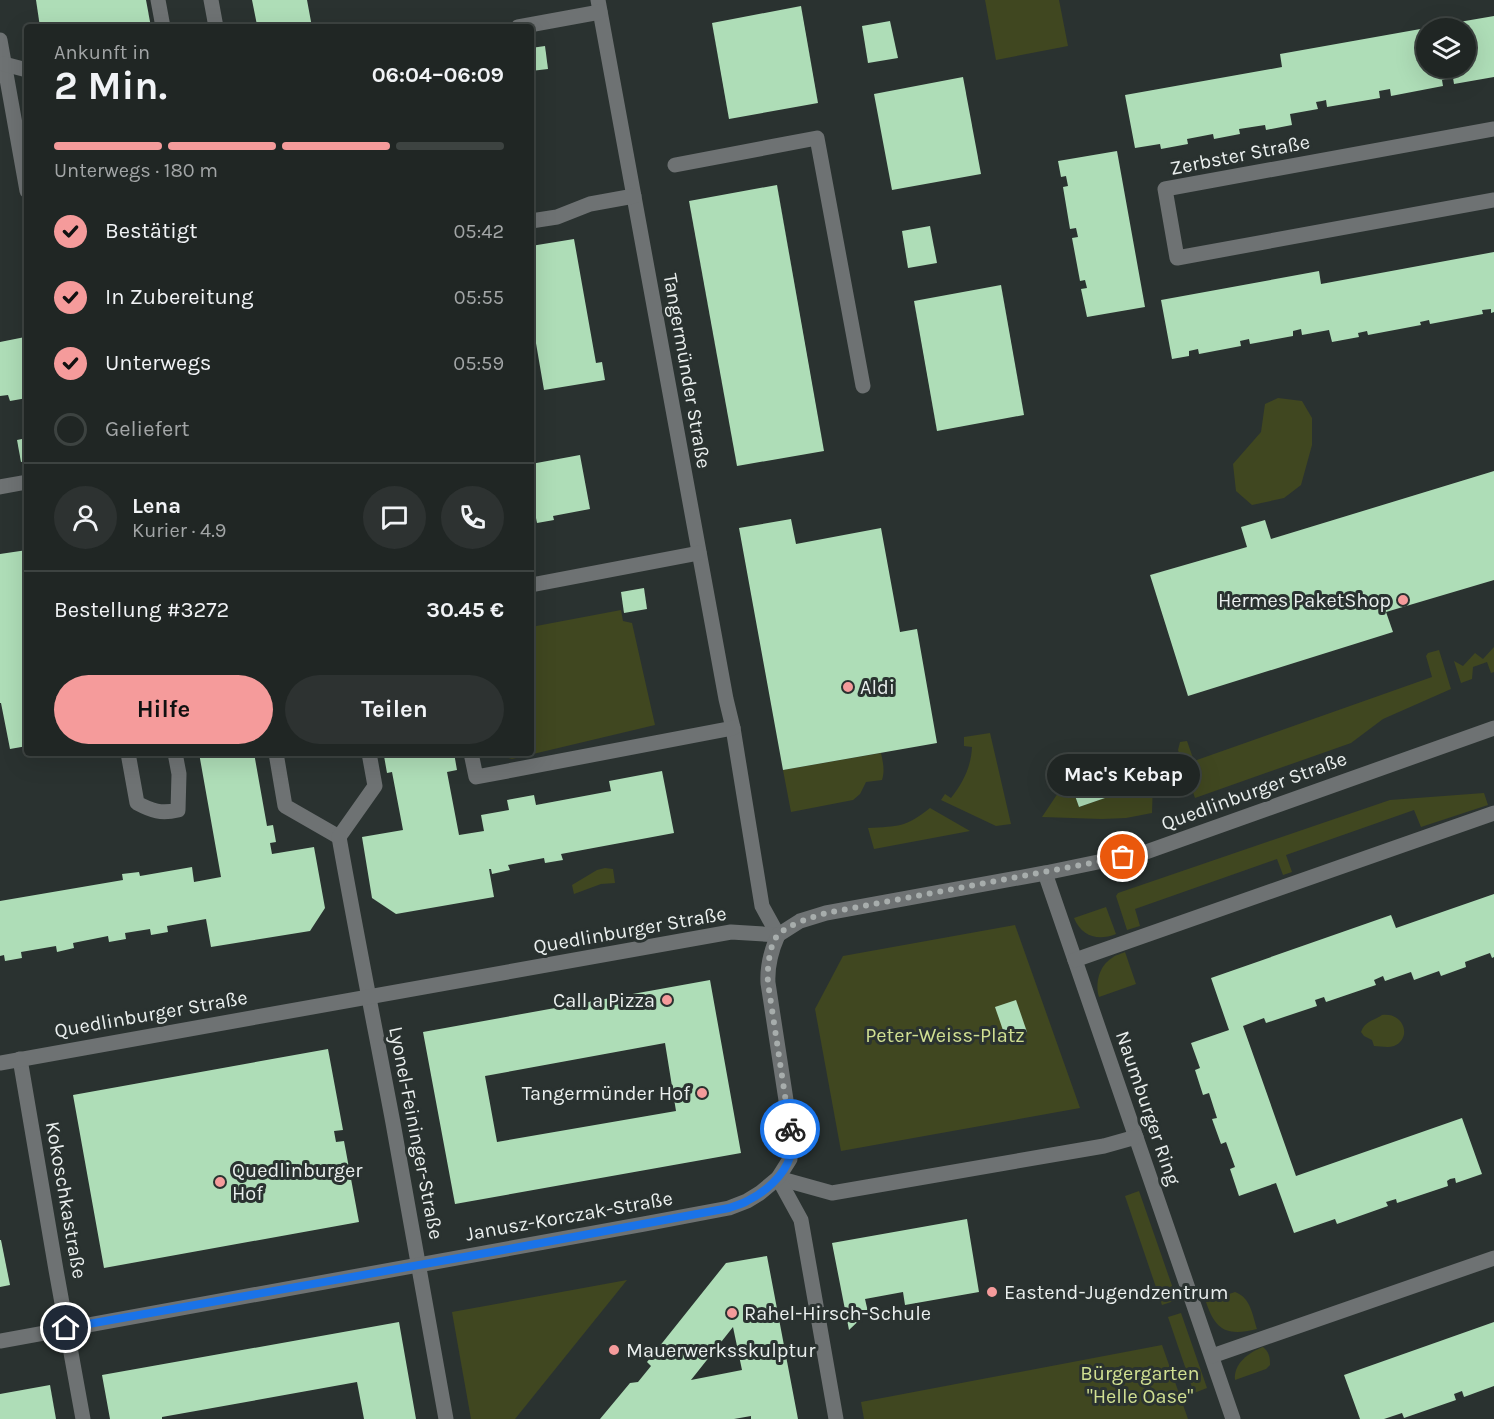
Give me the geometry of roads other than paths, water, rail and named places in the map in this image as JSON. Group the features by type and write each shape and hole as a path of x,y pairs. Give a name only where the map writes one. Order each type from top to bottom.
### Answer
{"street":[{"path":"158,0 162,24"},
{"path":"212,0 216,24"},
{"name":"Tangermünder Straße","path":"530,24 599,6 733,728 762,906 778,935"},
{"path":"0,40 24,174"},
{"path":"4,64 24,69"},
{"name":"Zerbster Straße","path":"1494,129 1165,189 1177,258 1494,200"},
{"path":"675,165 817,138 863,386"},
{"path":"534,221 557,217 590,204 634,196"},
{"path":"0,487 24,483"},
{"path":"534,584 699,553"},
{"path":"472,756 476,777 733,728"},
{"name":"Quedlinburger Straße","path":"0,1063 731,932 778,935 800,921 826,913 1146,852 1494,728"},
{"path":"129,756 137,803 165,813 178,810 179,774 176,756"},
{"path":"277,756 285,806 339,837 375,786 370,756"},
{"path":"1075,960 1494,813"},
{"name":"Lyonel-Feininger-Straße","path":"339,837 446,1419"},
{"name":"Naumburger Ring","path":"1045,873 1233,1419"},
{"path":"778,935 772,948 768,983 792,1149 790,1159 778,1178"},
{"name":"Kokoschkastraße","path":"20,1059 83,1419"},
{"path":"778,1178 832,1193 1104,1146 1136,1137"},
{"path":"778,1178 801,1221 836,1419"},
{"name":"Janusz-Korczak-Straße","path":"0,1341 729,1208 747,1201 778,1178"},
{"path":"1212,1356 1494,1258"}],"place":[{"name":"Hermes PaketShop","path":"1403,600"},
{"name":"Aldi","path":"848,687"},
{"name":"Mac's Kebap","path":"1123,857"},
{"name":"Call a Pizza","path":"667,1000"},
{"name":"Tangermünder Hof","path":"702,1093"},
{"name":"Quedlinburger Hof","path":"220,1182"},
{"name":"Eastend-Jugendzentrum","path":"992,1292"},
{"name":"Rahel-Hirsch-Schule","path":"732,1313"},
{"name":"Mauerwerksskulptur","path":"614,1350"}],"park label":[{"name":"Peter-Weiss-Platz","path":"945,1035"},
{"name":"Bürgergarten \"Helle Oase\"","path":"1140,1384"}]}
